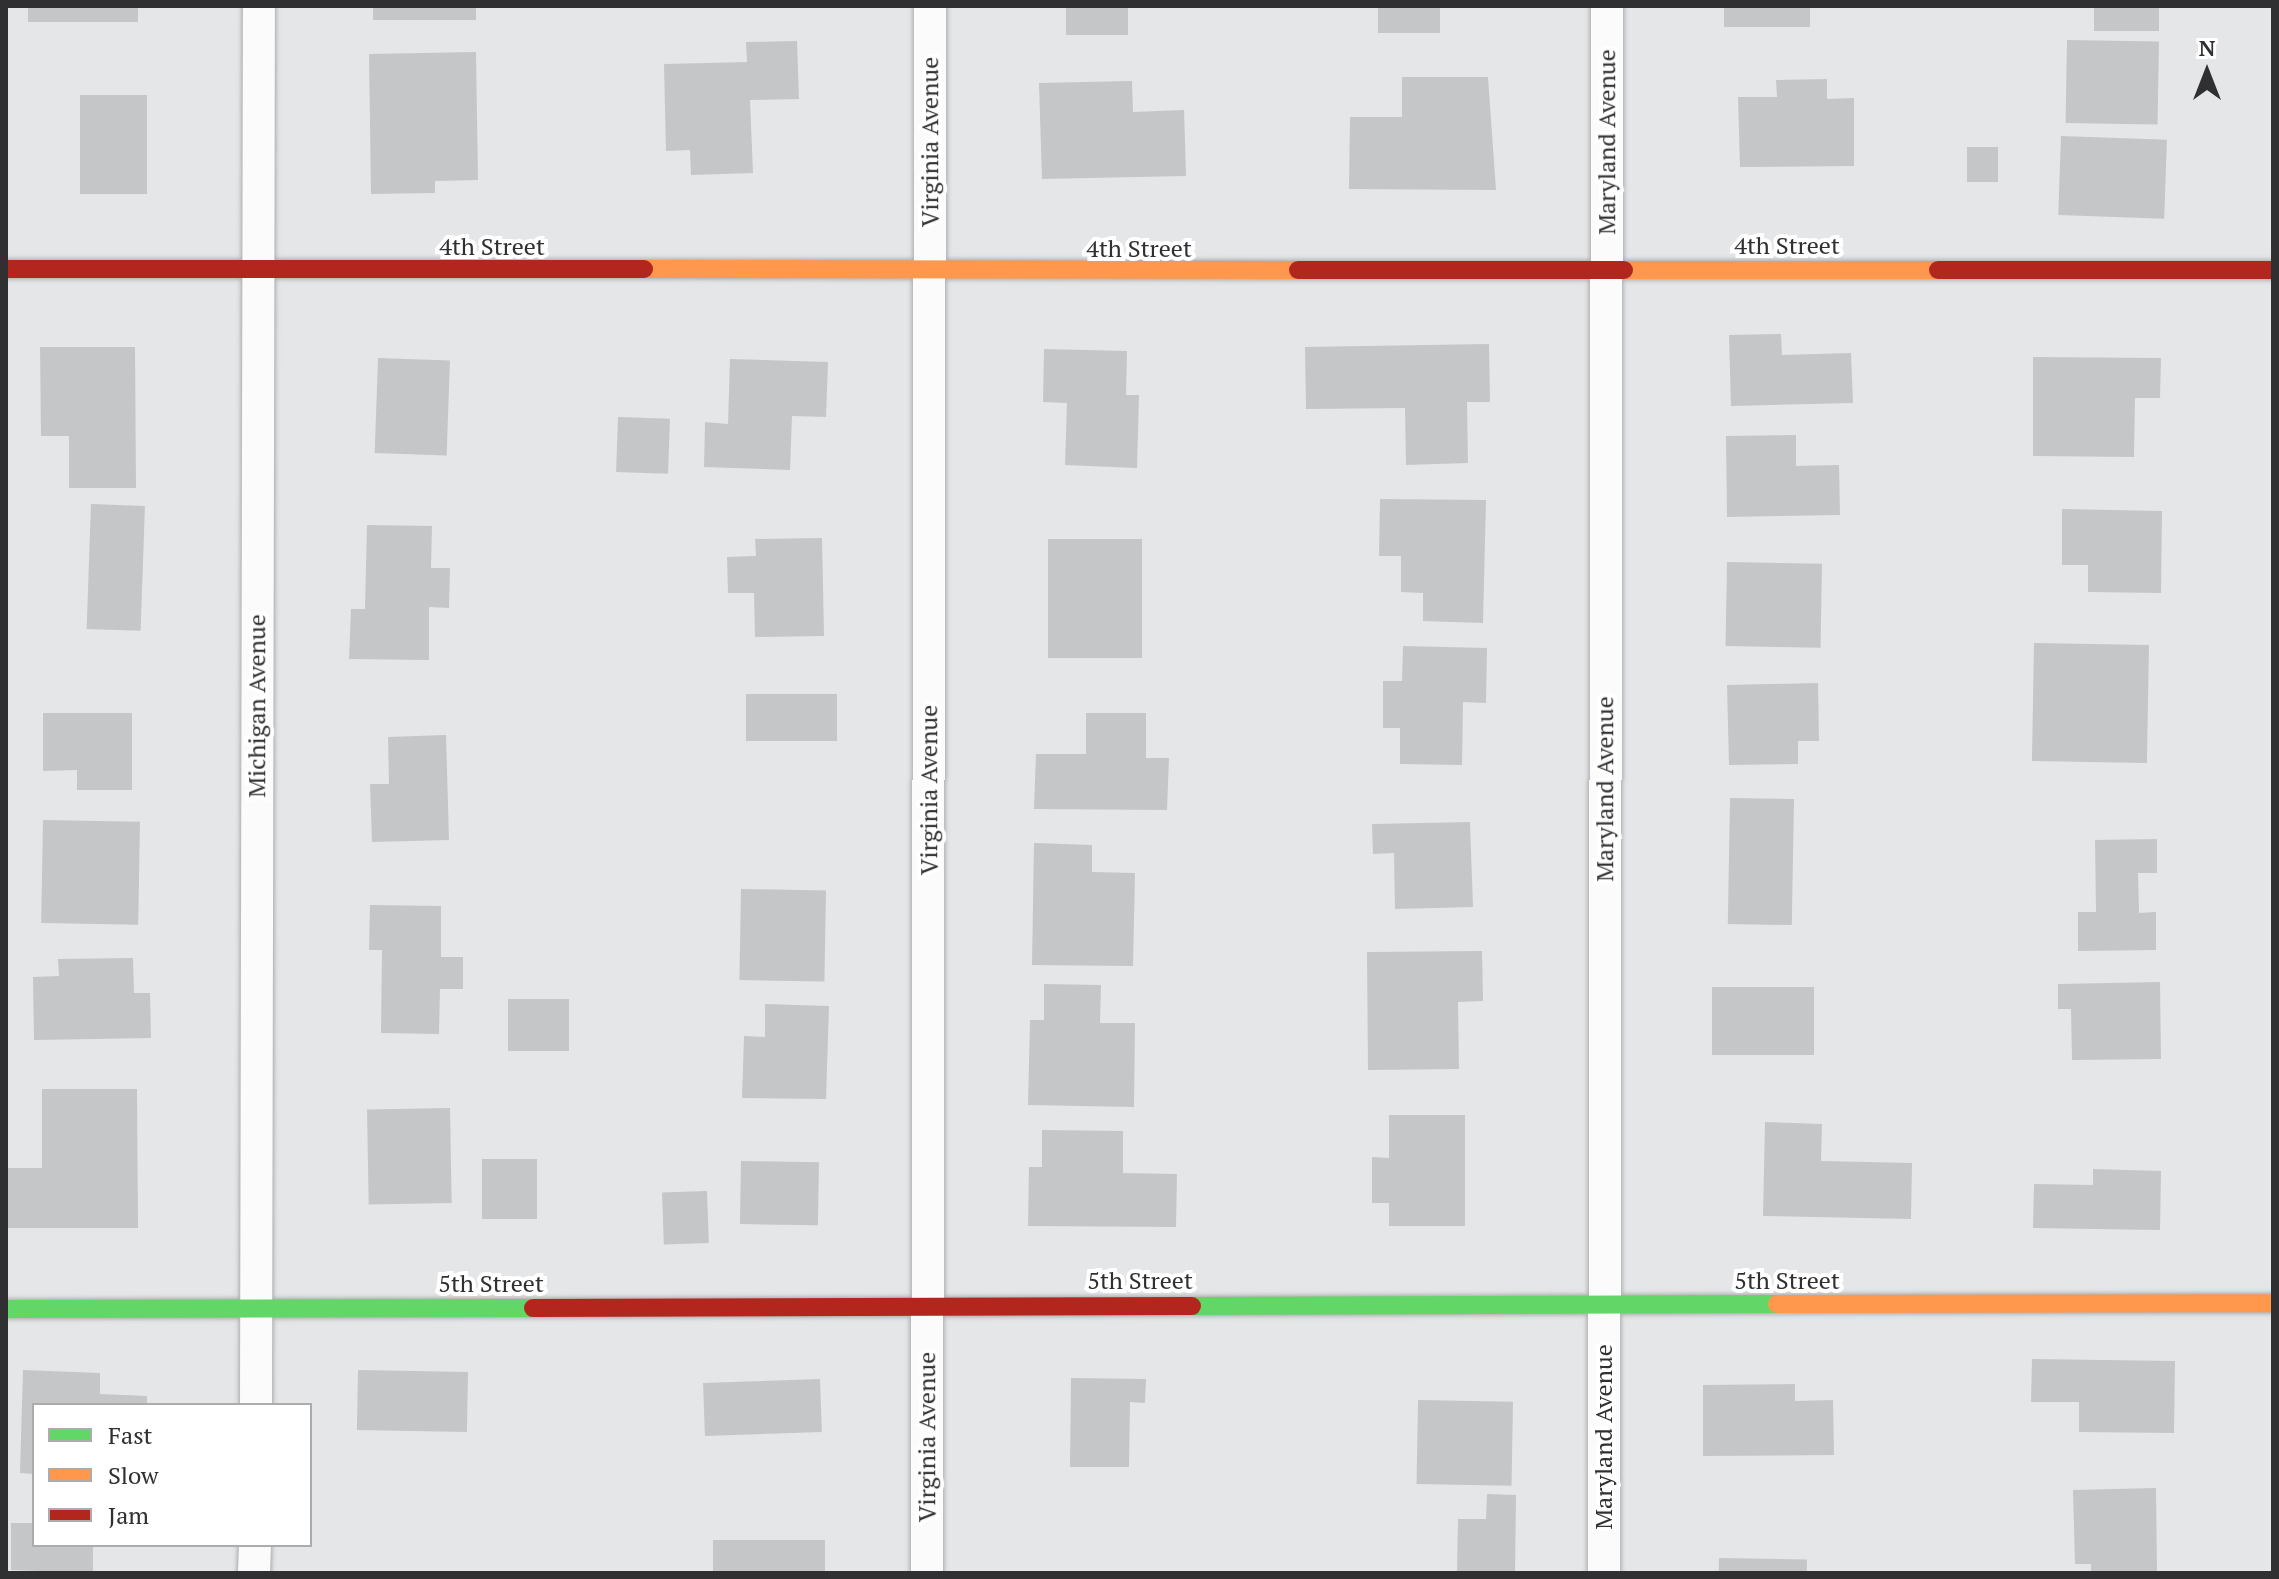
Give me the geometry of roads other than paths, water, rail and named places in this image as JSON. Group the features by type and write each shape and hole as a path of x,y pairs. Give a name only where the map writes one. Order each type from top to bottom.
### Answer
{"street":[{"name":"Michigan Avenue","path":"256,1403 259,6"},
{"name":"Virginia Avenue","path":"927,1573 930,6"},
{"name":"Maryland Avenue","path":"1604,1573 1607,6"},
{"name":"4th Street","path":"6,269 930,274 2273,270"},
{"name":"5th Street","path":"6,1309 928,1304 2273,1303"},
{"path":"254,1573 255,1547"}]}
